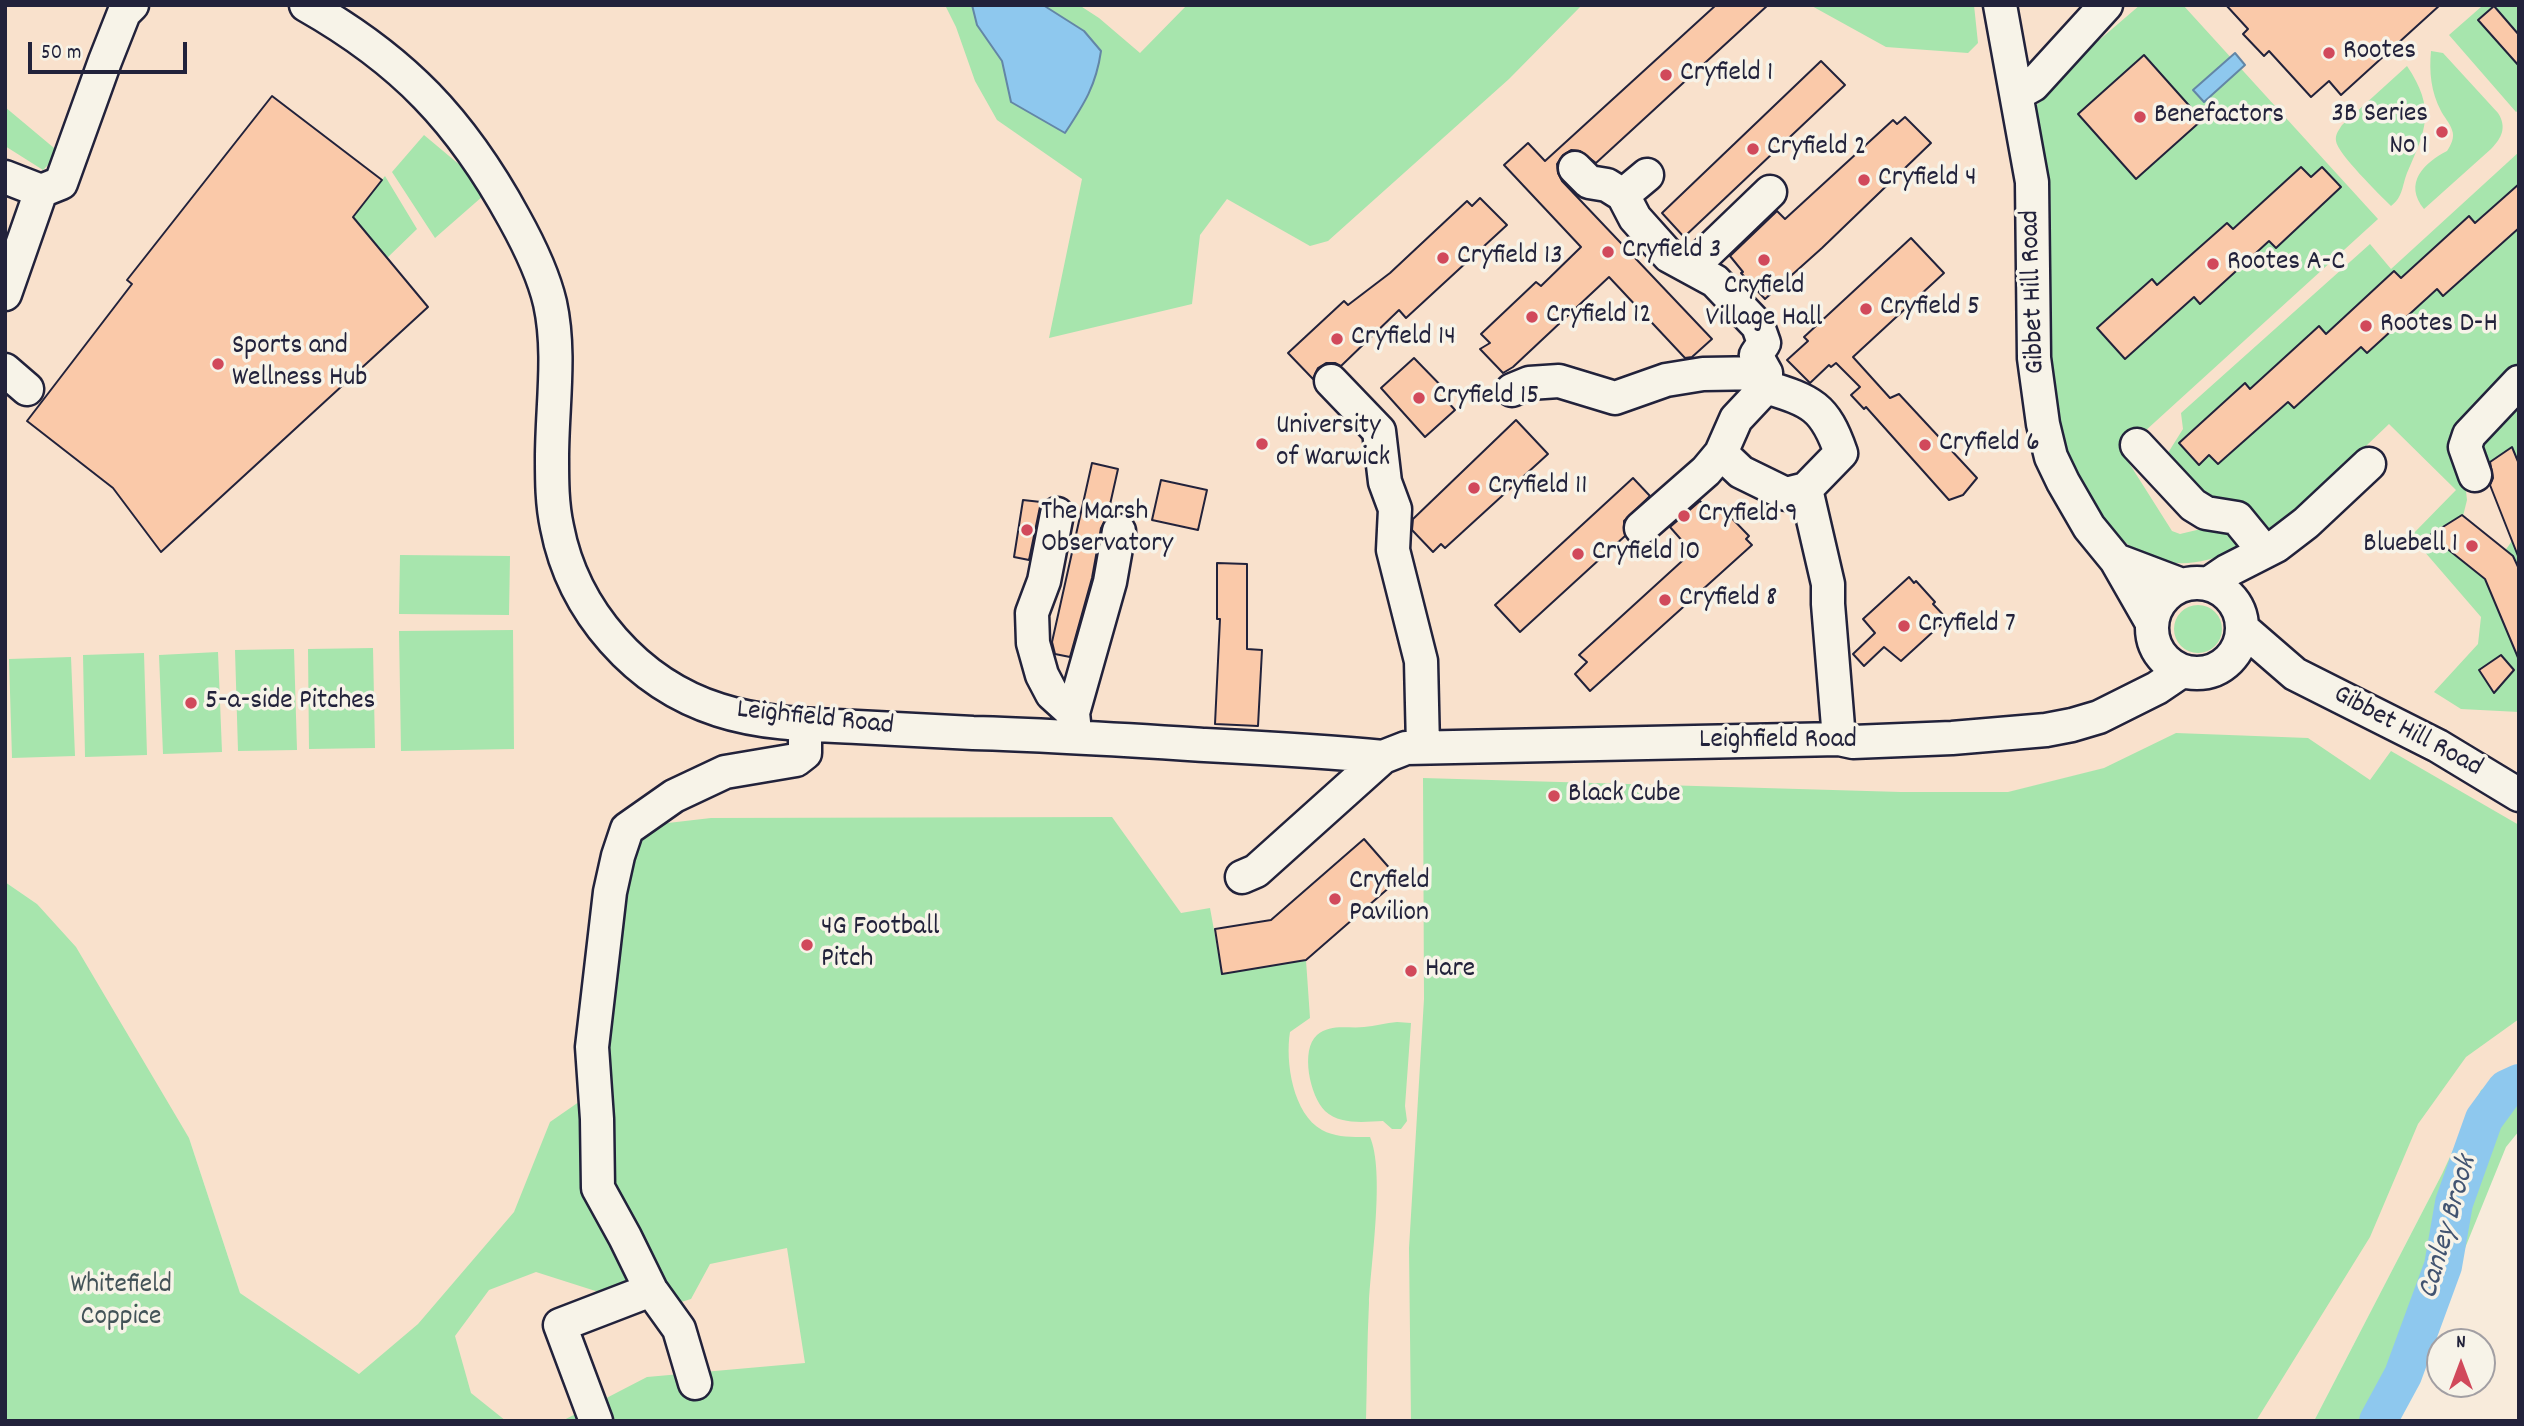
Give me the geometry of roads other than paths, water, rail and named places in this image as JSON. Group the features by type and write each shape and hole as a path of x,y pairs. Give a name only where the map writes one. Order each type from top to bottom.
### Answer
{"street":[{"name":"Leighfield Road","path":"306,5 347,28 388,59 432,102 465,140 500,194 535,261 551,306 554,334 553,499 557,528 574,581 604,630 628,656 649,673 718,710 748,717 805,724 1074,725 1404,750 1839,739 1853,742 2046,730 2099,718 2157,688 2172,664"},
{"name":"Gibbet Hill Road","path":"2000,5 2032,182 2034,358 2043,424 2052,457 2063,482 2089,527 2116,560 2152,623"},
{"path":"2017,94 2033,85 2106,5"},
{"path":"5,177 41,191 61,183 127,8"},
{"path":"1575,168 1589,182 1606,186 1635,185 1635,218 1669,256 1715,281 1758,326 1764,343 1756,355 1766,380"},
{"path":"5,294 41,191"},
{"path":"1692,267 1770,192"},
{"path":"1512,390 1529,383 1559,381 1615,398 1666,380 1703,374 1766,380 1803,398 1822,414 1833,429 1841,453 1806,489 1786,494 1741,472 1721,453"},
{"path":"1641,528 1706,471 1721,453 1737,419 1766,380"},
{"path":"1242,877 1256,872 1404,750 1421,661 1393,550 1395,509 1385,482 1379,431 1331,381"},
{"path":"2475,475 2465,447 2469,435 2519,382"},
{"path":"2137,445 2193,505 2206,513 2237,518 2259,554"},
{"path":"2259,554 2247,585 2240,618 2240,643 2233,656 2222,666 2196,673 2172,664 2153,641 2152,623 2161,600 2171,591 2227,571 2259,554 2276,546 2306,523 2370,464"},
{"path":"1806,489 1829,587 1828,604 1839,739"},
{"path":"1057,514 1044,581 1032,613 1033,643 1042,675 1074,725"},
{"path":"1074,725 1110,582 1119,531"},
{"name":"Gibbet Hill Road","path":"2116,560 2195,584"},
{"path":"2195,584 2225,592 2240,618"},
{"name":"Gibbet Hill Road","path":"2240,618 2295,674 2438,746 2519,795"},
{"name":"Gibbet Hill Road","path":"2222,666 2295,674"},
{"path":"695,1383 679,1329 651,1290 597,1188 597,1119 592,1047 610,892 627,829 674,796 725,772 796,760 805,753 805,724"},
{"path":"596,1421 560,1325 651,1290"}],"water":[{"path":"972,5 1043,5 1084,31 1101,51 1088,94 1065,133 1011,102 1002,61 977,25"},
{"path":"2235,53 2245,65 2204,102 2193,90"}],"waterway":[{"name":"Canley Brook","path":"2378,1421 2403,1375 2443,1266 2454,1203 2484,1119 2506,1089 2519,1083"}],"place":[{"name":"Rootes","path":"2329,53"},
{"name":"Cryfield 1","path":"1666,75"},
{"name":"Benefactors","path":"2140,117"},
{"name":"3B Series No 1","path":"2442,132"},
{"name":"Cryfield 2","path":"1753,149"},
{"name":"Cryfield 4","path":"1864,180"},
{"name":"Cryfield 3","path":"1608,252"},
{"name":"Cryfield 13","path":"1443,258"},
{"name":"Cryfield Village Hall","path":"1764,260"},
{"name":"Rootes A-C","path":"2213,264"},
{"name":"Cryfield 5","path":"1866,309"},
{"name":"Cryfield 12","path":"1532,317"},
{"name":"Rootes D-H","path":"2366,326"},
{"name":"Cryfield 14","path":"1337,339"},
{"name":"Sports and Wellness Hub","path":"218,364"},
{"name":"Cryfield 15","path":"1419,398"},
{"name":"University of Warwick","path":"1262,444"},
{"name":"Cryfield 6","path":"1925,445"},
{"name":"Cryfield 11","path":"1474,488"},
{"name":"Cryfield 9","path":"1684,516"},
{"name":"The Marsh Observatory","path":"1027,530"},
{"name":"Bluebell 1","path":"2472,546"},
{"name":"Cryfield 10","path":"1578,554"},
{"name":"Cryfield 8","path":"1665,600"},
{"name":"Cryfield 7","path":"1904,626"},
{"name":"5-a-side Pitches","path":"191,703"},
{"name":"Black Cube","path":"1554,796"},
{"name":"Cryfield Pavilion","path":"1335,899"},
{"name":"4G Football Pitch","path":"807,945"},
{"name":"Hare","path":"1411,971"}],"park label":[{"name":"Whitefield Coppice","path":"121,1303"}]}
